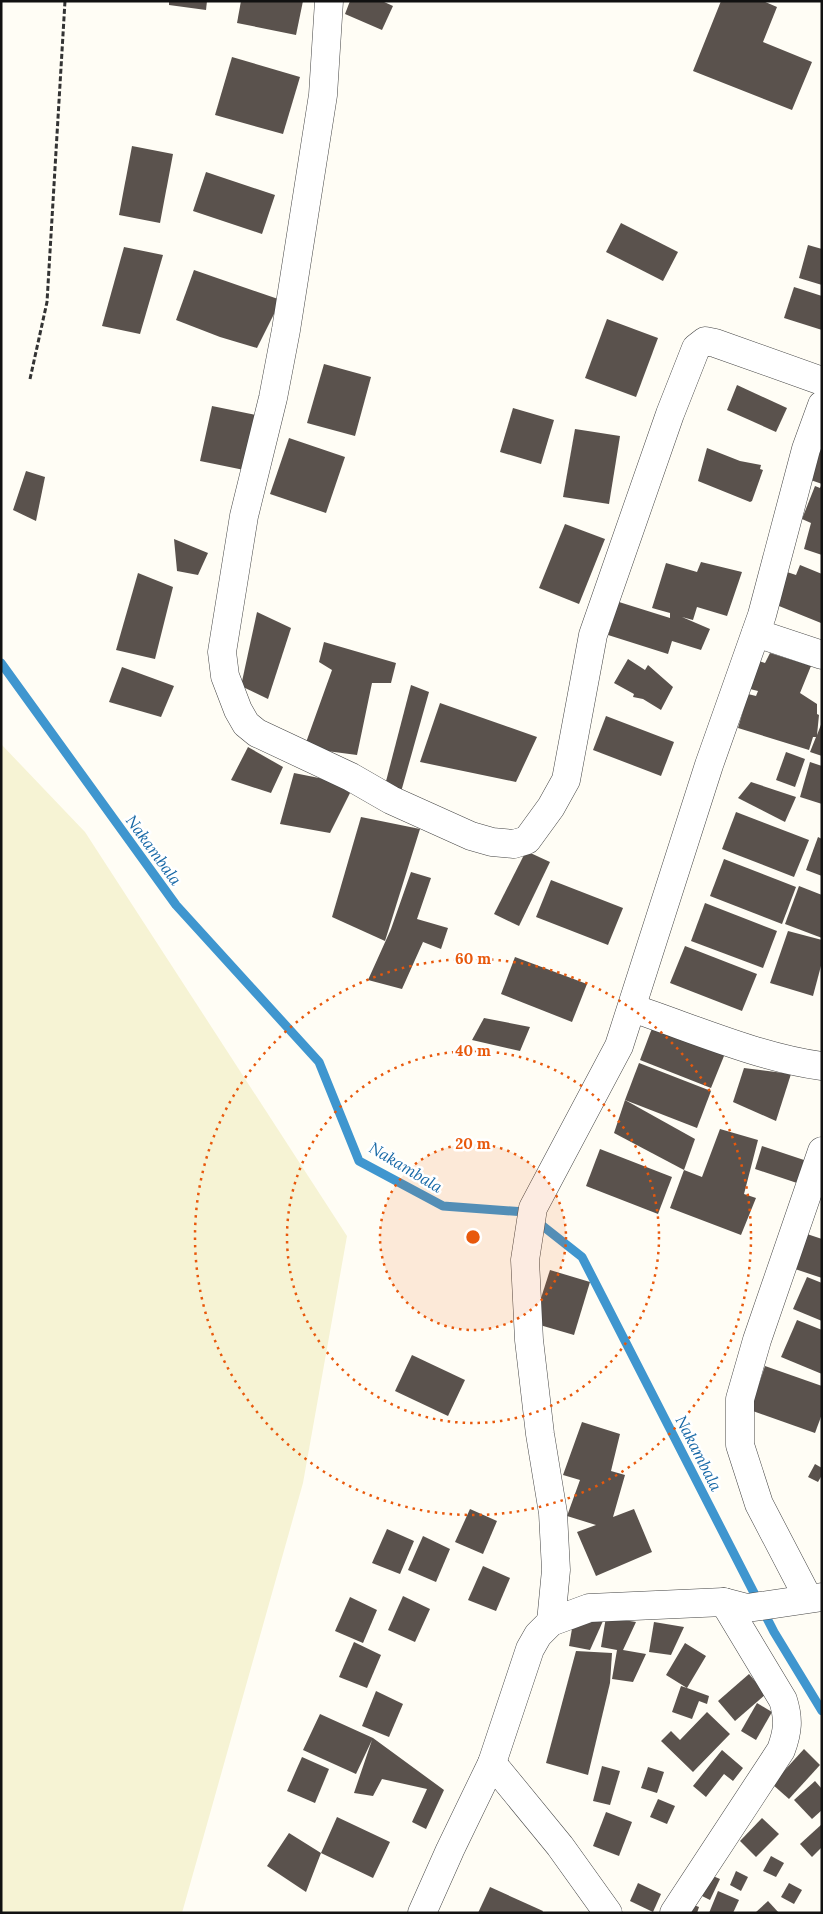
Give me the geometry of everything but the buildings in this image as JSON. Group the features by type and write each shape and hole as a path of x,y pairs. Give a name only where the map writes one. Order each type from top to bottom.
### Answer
{"street":[{"path":"329,1 323,95 286,330 273,398 244,516 222,652 225,676 234,701 246,724 257,733 351,777 414,811 471,836 492,842 514,844 526,840 551,807 566,780 593,635 670,414 696,348 705,341 714,343 822,381"},
{"path":"551,1622 556,1570 553,1513 540,1434 529,1340 525,1260 527,1234 533,1208 619,1046 709,765 756,633 806,449 822,405"},
{"path":"756,633 822,655"},
{"path":"632,1008 761,1052 799,1063 822,1066"},
{"path":"422,1913 492,1763 530,1649 538,1635 551,1622 589,1608 748,1605 815,1598 760,1504 740,1445 740,1399 757,1340 822,1151"},
{"path":"674,1913 781,1750 788,1731 788,1716 783,1700 748,1605"},
{"path":"492,1763 560,1846 608,1913"}],"path":[{"path":"30,379 47,302 65,1"}],"shaded area":[{"path":"1,744 85,832 347,1236 303,1483 182,1913 1,1913"}],"waterway":[{"name":"Nakambala","path":"1,663 176,905 319,1062 359,1161 443,1206 525,1212 582,1257 774,1632 822,1711"}]}
